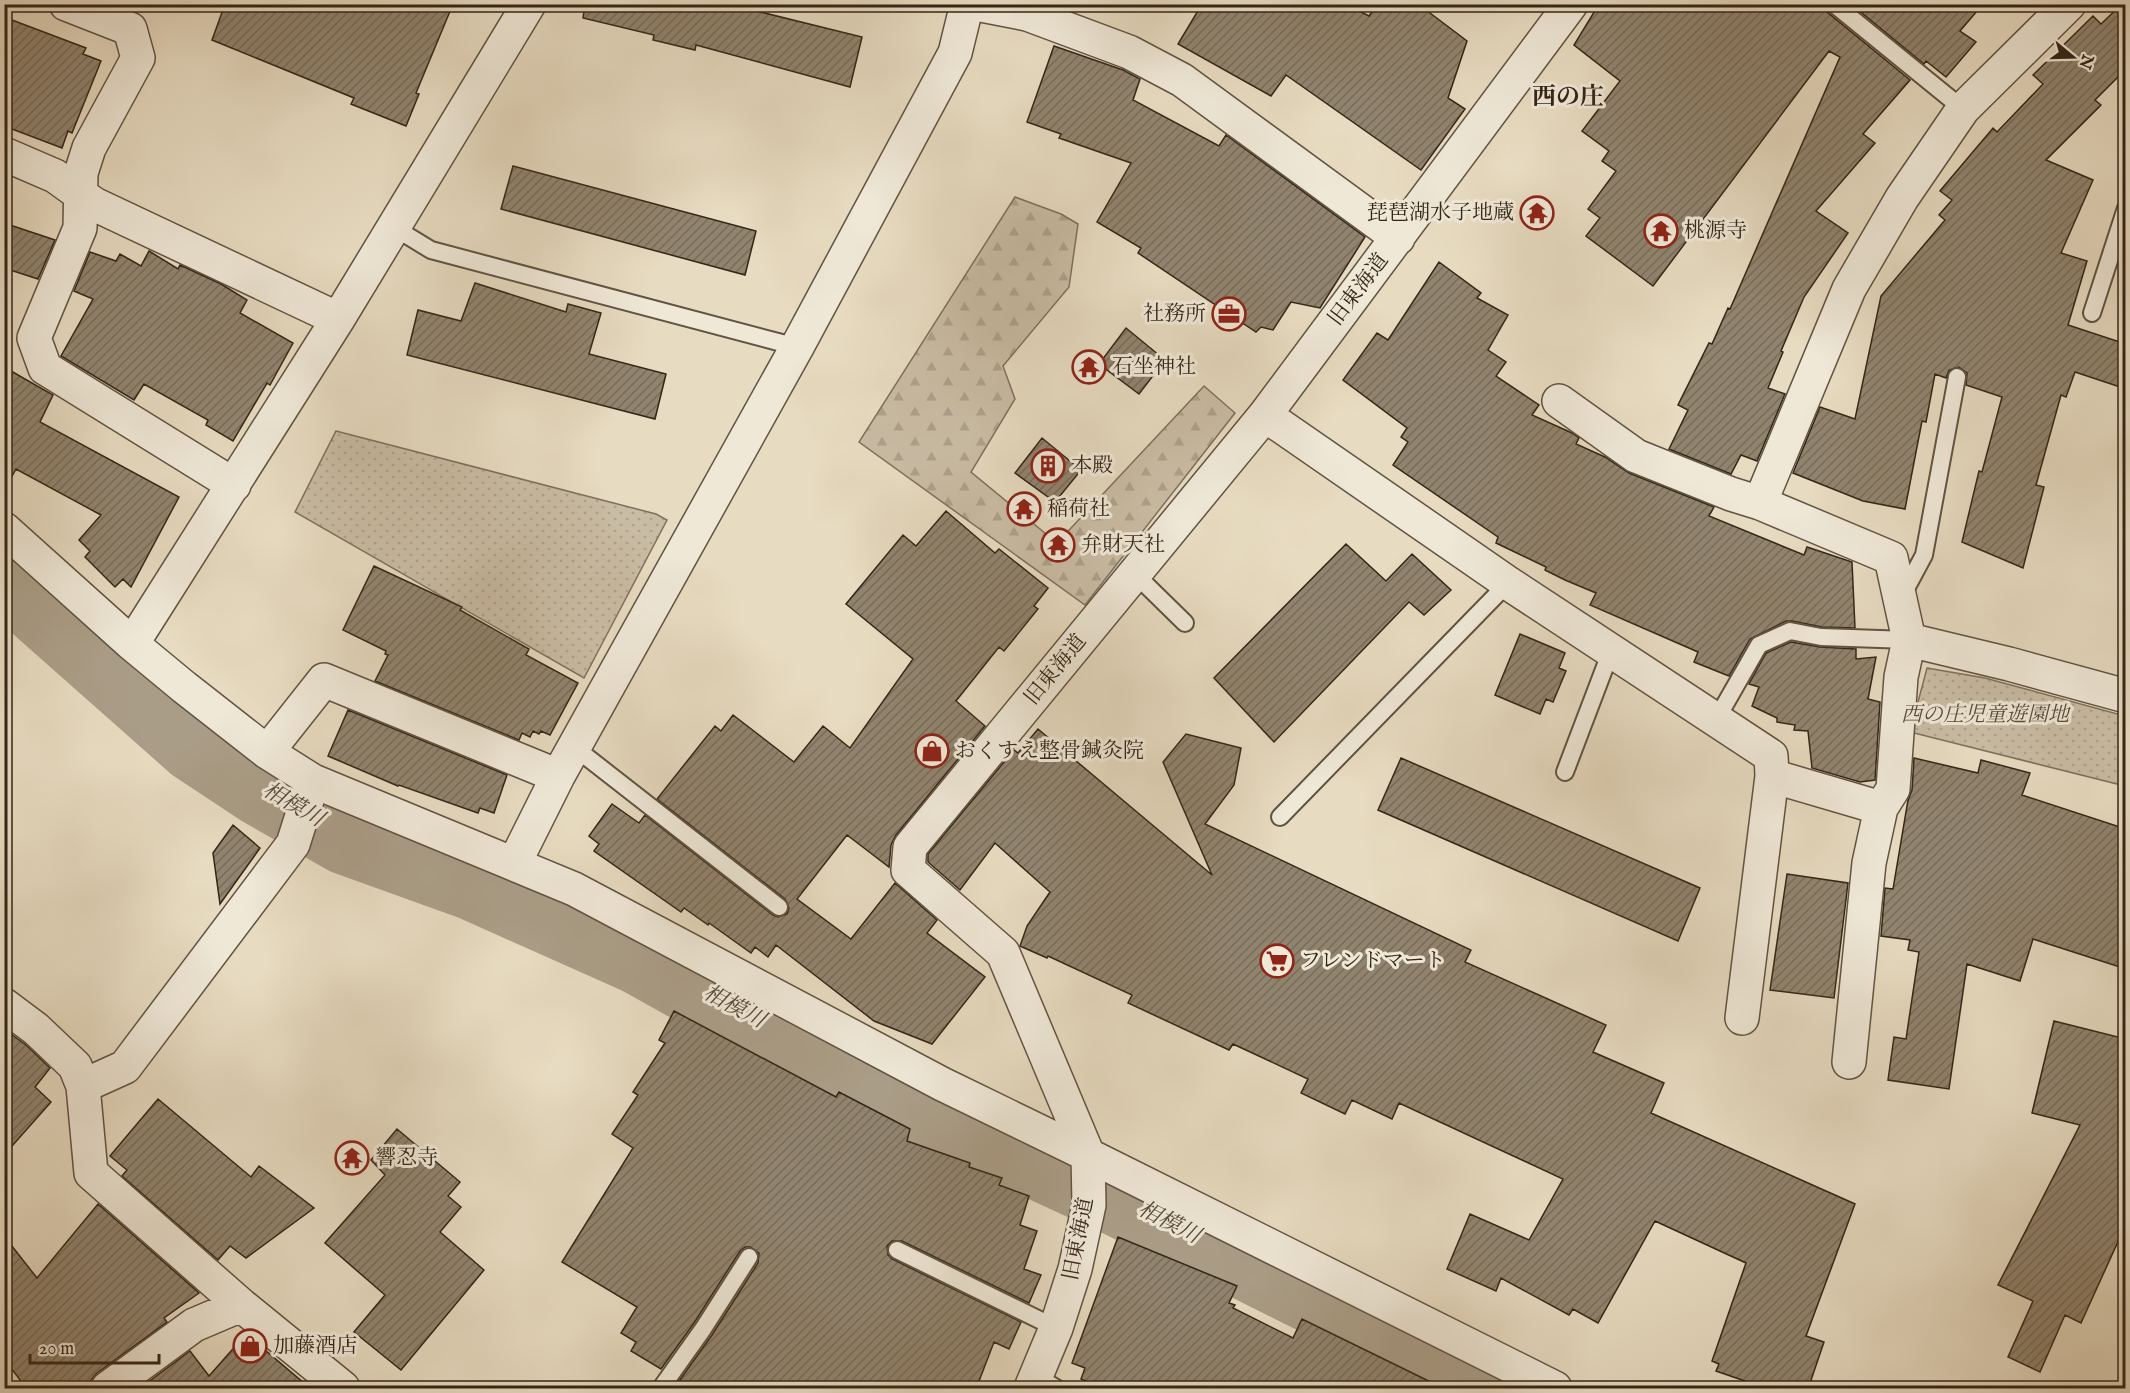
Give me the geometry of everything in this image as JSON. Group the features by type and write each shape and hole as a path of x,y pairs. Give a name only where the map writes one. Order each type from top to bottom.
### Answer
{"street":[{"path":"66,4 130,29 138,58 89,148 81,173 80,228 34,338 45,368 234,485"},
{"path":"132,644 395,228 529,4"},
{"path":"514,864 558,776 797,347 955,53 967,4"},
{"path":"976,4 1027,14 1129,52 1182,80 1398,238"},
{"name":"旧東海道","path":"1041,1385 1075,1269 1089,1205 1089,1162 1003,953 908,870 910,848 1265,415 1571,4"},
{"path":"1760,503 1849,289 1902,198 1963,109 2069,4"},
{"path":"4,154 56,176 79,194 111,213 338,319"},
{"path":"1559,401 1636,456 1731,494 1760,503 1891,558 1909,640 1901,677 1893,789 1881,808 1869,863 1849,1062"},
{"path":"1265,415 1508,583 1771,756 1772,776 1742,1018"},
{"path":"4,529 132,644 267,752 306,803 514,864 574,889 1089,1162 1556,1389"},
{"path":"1909,640 2009,663 2126,696"},
{"path":"267,752 324,680 558,776"},
{"path":"1772,776 1881,808"},
{"path":"83,1086 125,1067 293,844 306,803"},
{"path":"4,1005 36,1029 75,1066 83,1086 92,1173 241,1305 343,1389"},
{"path":"108,1389 194,1325 241,1305"}],"lane":[{"path":"1834,4 1963,109"},
{"path":"2092,313 2126,208"},
{"path":"395,228 431,250 797,347"},
{"path":"1900,600 1924,555 1957,377"},
{"path":"1135,574 1185,623"},
{"path":"1280,817 1508,583"},
{"path":"1716,720 1759,645 1790,631 1821,637 1909,640"},
{"path":"1565,772 1611,651"},
{"path":"574,747 779,907"},
{"path":"897,1250 1056,1328"},
{"path":"661,1389 749,1257"}],"green space":[{"path":"1015,197 1061,214 1078,224 1069,287 1003,366 1015,399 971,472 1057,543 1204,386 1235,413 1085,605 859,442"},
{"path":"336,431 656,514 667,520 584,678 295,512"},
{"name":"西の庄児童遊園地","path":"1927,668 1985,678 2125,716 2125,786 1910,732"}],"building":[{"path":"225,4 453,4 416,93 419,94 406,126 351,104 354,98 212,40"},
{"path":"585,4 728,4 862,37 850,87 696,45 695,50 653,40 654,35 583,18"},
{"path":"1202,4 1345,4 1369,16 1377,4 1418,4 1467,41 1448,98 1465,109 1421,170 1286,75 1271,96 1178,44"},
{"path":"1599,4 1824,4 1827,12 1910,80 1863,134 1875,143 1816,211 1848,233 1804,297 1781,351 1783,352 1768,388 1785,394 1757,461 1741,455 1731,474 1669,449 1688,410 1678,405 1709,343 1712,344 1728,308 1730,309 1840,57 1829,51 1653,286 1586,236 1600,218 1588,209 1616,171 1602,161 1609,151 1582,131 1620,81 1574,45"},
{"path":"1851,4 1983,4 1960,31 1976,42 1946,77 1926,61 1924,64"},
{"path":"2122,4 2126,4 2126,69 2095,100 2101,105 2046,160 2093,180 2061,253 2087,261 2068,325 2126,344 2126,389 2075,372 2066,397 2061,395 2036,485 2044,487 2023,568 1962,542 1979,471 1982,472 2002,397 1966,385 1967,373 1959,367 1949,370 1946,378 1935,374 1926,422 1922,421 1905,509 1863,501 1793,473 1820,407 1855,419 1881,296 1945,220 1939,215 1952,200 1940,191 1993,128 1997,132 2043,84 2033,75 2093,16 2101,24"},
{"path":"4,17 86,48 83,54 101,61 72,133 68,131 62,148 4,126"},
{"path":"1054,46 1123,70 1140,79 1133,100 1219,146 1226,135 1365,237 1320,308 1291,302 1273,330 1261,327 1256,332 1138,253 1141,248 1097,222 1131,163 1059,138 1061,134 1027,122"},
{"path":"513,166 756,231 745,275 501,209"},
{"path":"4,223 55,240 38,279 4,268"},
{"path":"149,251 178,269 180,265 221,284 247,300 240,313 293,343 270,385 267,383 233,441 206,425 208,420 144,384 134,400 61,356 93,299 74,291 90,252 116,261 120,254 141,266"},
{"path":"1439,262 1481,293 1477,298 1508,315 1488,350 1506,362 1496,376 1539,405 1532,415 1572,433 1579,438 1576,444 1605,457 1629,473 1714,507 1709,516 1804,555 1807,547 1852,562 1855,628 1822,627 1786,621 1750,639 1729,676 1694,662 1698,652 1590,605 1596,593 1545,570 1546,567 1496,543 1498,537 1393,465 1408,442 1401,437 1407,428 1343,380 1377,333 1388,340"},
{"path":"475,283 566,312 568,304 601,313 589,354 666,374 655,419 407,355 418,310 461,321"},
{"path":"1126,328 1165,360 1139,394 1099,364"},
{"path":"4,367 53,395 40,422 179,497 131,587 123,579 115,587 85,557 90,551 79,540 101,515 16,469 4,491"},
{"name":"本殿","path":"1042,438 1081,470 1055,502 1015,473"},
{"path":"946,511 995,553 999,549 1048,588 1034,606 1038,609 1004,651 999,647 956,701 985,726 896,835 891,845 889,867 847,835 797,899 851,939 895,883 937,920 927,933 985,977 932,1044 874,1021 776,945 768,957 755,947 751,953 684,908 681,912 594,851 599,844 589,836 612,804 639,823 645,815 773,915 778,917 787,914 789,908 785,899 657,799 715,726 721,731 733,715 794,762 823,726 850,748 913,659 846,604 903,535 916,546"},
{"path":"1346,544 1386,581 1412,554 1451,590 1424,615 1409,602 1274,742 1214,678"},
{"path":"374,566 462,607 460,610 529,649 526,655 578,683 550,735 541,731 539,734 533,731 530,737 522,733 519,740 375,681 388,655 385,654 386,651 343,630"},
{"path":"1520,634 1565,653 1559,668 1566,671 1553,702 1546,699 1540,714 1495,695"},
{"path":"1791,642 1820,647 1856,649 1856,659 1876,657 1868,699 1880,702 1875,780 1860,782 1812,768 1808,731 1794,730 1795,725 1777,722 1777,718 1752,706 1759,687 1749,684 1766,653"},
{"path":"348,710 507,775 494,813 480,808 478,813 398,786 328,756"},
{"path":"1038,729 1212,875 1163,762 1186,734 1241,748 1234,785 1205,824 1471,950 1465,962 1606,1025 1593,1052 1664,1083 1651,1113 1855,1204 1806,1336 1824,1342 1808,1389 1768,1389 1716,1371 1719,1364 1712,1361 1746,1263 1655,1221 1598,1323 1573,1309 1569,1315 1501,1278 1496,1291 1447,1269 1470,1214 1529,1240 1563,1179 1399,1103 1392,1119 1352,1100 1345,1114 1301,1093 1308,1079 1233,1044 1229,1050 1128,1003 1132,995 1048,956 1047,958 1020,946 1027,926 1050,892 995,843 960,890 928,862 928,854 1014,750 1018,753"},
{"path":"1401,758 1700,888 1678,941 1378,810"},
{"path":"1914,758 1978,773 1981,760 2030,773 2022,795 2126,829 2126,969 2033,939 2020,981 1967,964 1949,1089 1888,1080 1894,1037 1906,1039 1919,952 1908,950 1910,940 1881,936 1885,888 1893,889 1908,800 1912,790"},
{"path":"233,825 260,848 220,904 213,853"},
{"path":"1787,874 1848,883 1834,998 1770,990"},
{"path":"674,1011 836,1097 839,1092 910,1129 907,1141 970,1163 969,1167 1002,1178 999,1185 1029,1196 1020,1225 1037,1231 1024,1269 1041,1275 1029,1303 902,1241 892,1241 887,1246 888,1255 892,1259 1021,1322 1009,1349 994,1342 976,1389 682,1389 677,1384 712,1335 758,1263 759,1253 750,1247 745,1247 740,1251 694,1323 661,1369 631,1351 636,1342 621,1333 637,1307 562,1262 633,1148 612,1134 638,1095 633,1092 665,1043 659,1040"},
{"path":"2054,1021 2126,1039 2126,1224 2081,1323 2065,1315 2040,1372 2008,1357 2033,1301 1998,1285 2080,1125 2032,1113"},
{"path":"4,1029 26,1045 50,1068 35,1087 51,1102 4,1155"},
{"path":"158,1099 251,1177 259,1166 314,1208 246,1258 230,1246 218,1260 122,1176 127,1170 110,1156"},
{"path":"397,1129 460,1182 448,1196 461,1207 440,1232 484,1270 401,1370 354,1332 385,1295 325,1243 385,1175 371,1160"},
{"path":"98,1204 199,1293 164,1318 167,1322 97,1373 91,1380 90,1389 27,1389 4,1359 4,1236 37,1278"},
{"path":"1118,1237 1237,1286 1229,1303 1235,1305 1233,1308 1293,1338 1302,1319 1445,1389 1105,1389 1081,1379 1085,1368 1072,1363"},
{"path":"246,1334 311,1389 139,1389 190,1351 209,1376"}],"waterway":[{"name":"相模川","path":"4,574 196,744 261,787 347,836 472,881 640,956 775,1031 917,1105 1124,1200 1500,1388"}],"place":[{"name":"琵琶湖水子地蔵","path":"1537,213"},
{"name":"桃源寺","path":"1661,231"},
{"name":"社務所","path":"1229,314"},
{"name":"石坐神社","path":"1089,367"},
{"name":"本殿","path":"1048,466"},
{"name":"稲荷社","path":"1024,509"},
{"name":"弁財天社","path":"1058,545"},
{"name":"おくすえ整骨鍼灸院","path":"932,751"},
{"name":"フレンドマート","path":"1277,961"},
{"name":"響忍寺","path":"352,1158"},
{"name":"加藤酒店","path":"250,1346"}],"district":[{"name":"西の庄","path":"1568,97"}]}
